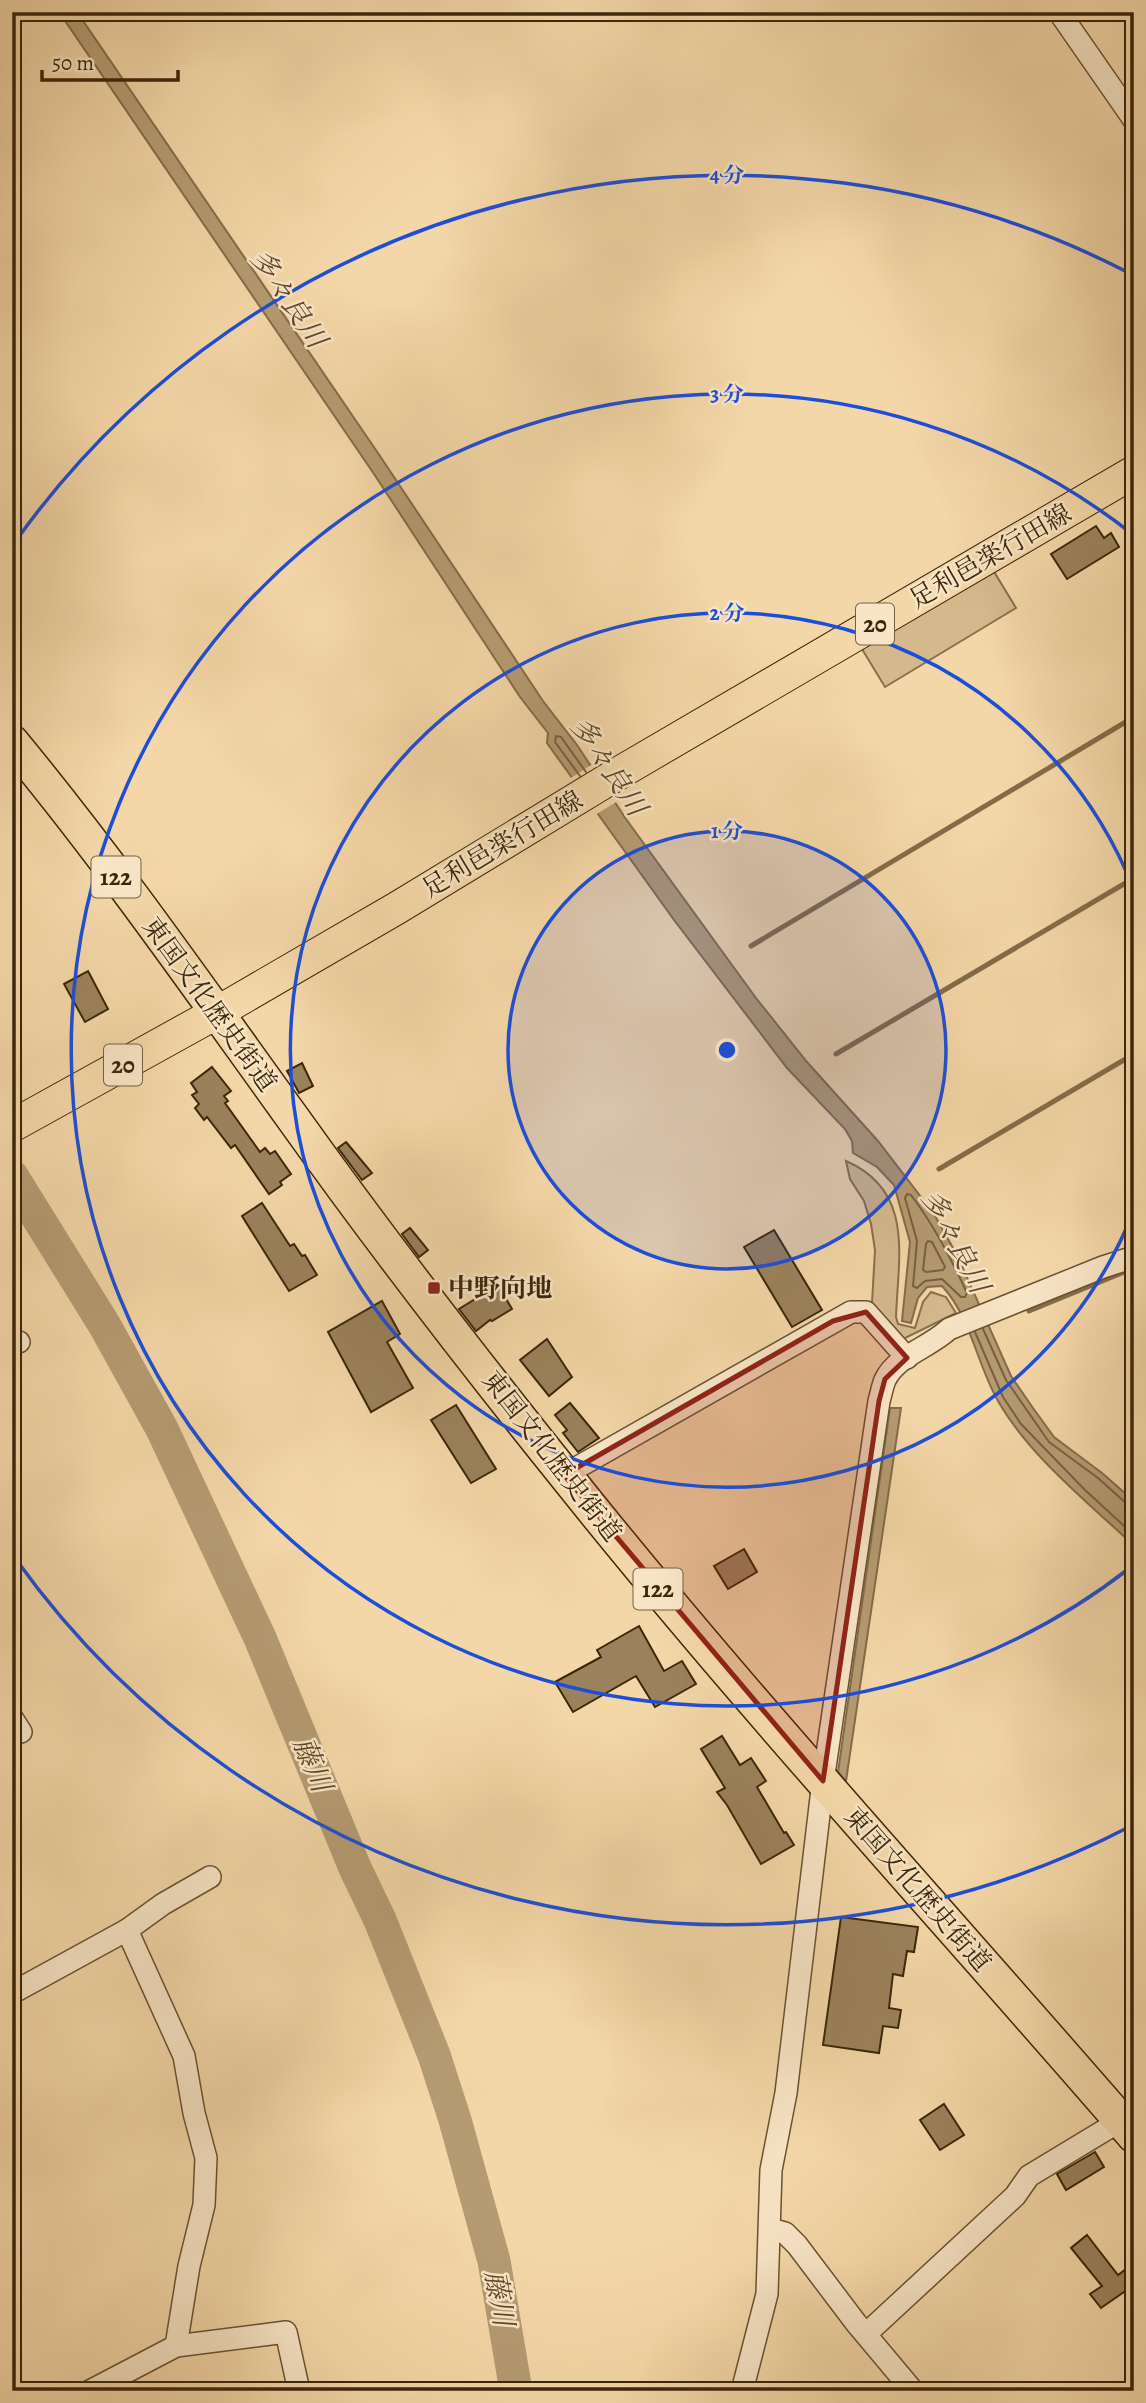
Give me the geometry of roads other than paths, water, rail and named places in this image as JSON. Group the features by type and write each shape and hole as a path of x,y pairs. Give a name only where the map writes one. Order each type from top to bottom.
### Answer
{"highway":[{"name":"東国文化歴史街道","path":"12,743 218,1012 376,1231 564,1475 753,1701 1127,2129"}],"main road":[{"name":"足利邑楽行田線","path":"20,1122 218,1012 1134,472"}],"street":[{"path":"1059,12 1134,120"},
{"path":"742,2391 767,2294 764,2216 786,2093 823,1781 878,1401 886,1379 900,1360 940,1338 949,1329 1134,1257"},
{"path":"564,1475 850,1312 866,1312 907,1358"},
{"path":"12,1993 127,1930 163,1904 210,1877"},
{"path":"127,1930 184,2056 194,2113 206,2158 204,2205 187,2277 176,2346"},
{"path":"866,2334 1015,2196 1029,2176 1127,2129"},
{"path":"764,2216 797,2245 913,2391"},
{"path":"90,2391 176,2346 286,2332 299,2391"}],"water":[{"path":"59,12 77,12 380,456 543,701 756,998 807,1062 878,1141 934,1214 957,1255 1011,1376 1033,1408 1054,1437 1134,1501 1134,1540 1130,1542 1059,1476 1025,1440 998,1401 960,1312 942,1286 927,1287 918,1298 911,1323 902,1321 910,1242 894,1185 877,1167 853,1153 852,1141 845,1129 787,1068 674,920 547,743 548,733 520,697 374,474"},
{"path":"890,1408 901,1408 846,1781 838,1772"}],"waterway":[{"path":"751,946 1134,717"},
{"path":"836,1054 1134,878"},
{"path":"939,1169 1134,1054"},
{"name":"藤川","path":"12,1176 105,1326 162,1429 260,1638 355,1868 380,1920 434,2055 455,2120 494,2261 516,2391"},
{"path":"1029,1311 1134,1268"}],"place":[{"name":"中野向地","path":"434,1288"}],"water label":[{"name":"多々良川","path":"289,298"},
{"name":"多々良川","path":"609,766"},
{"name":"多々良川","path":"956,1241"}]}
